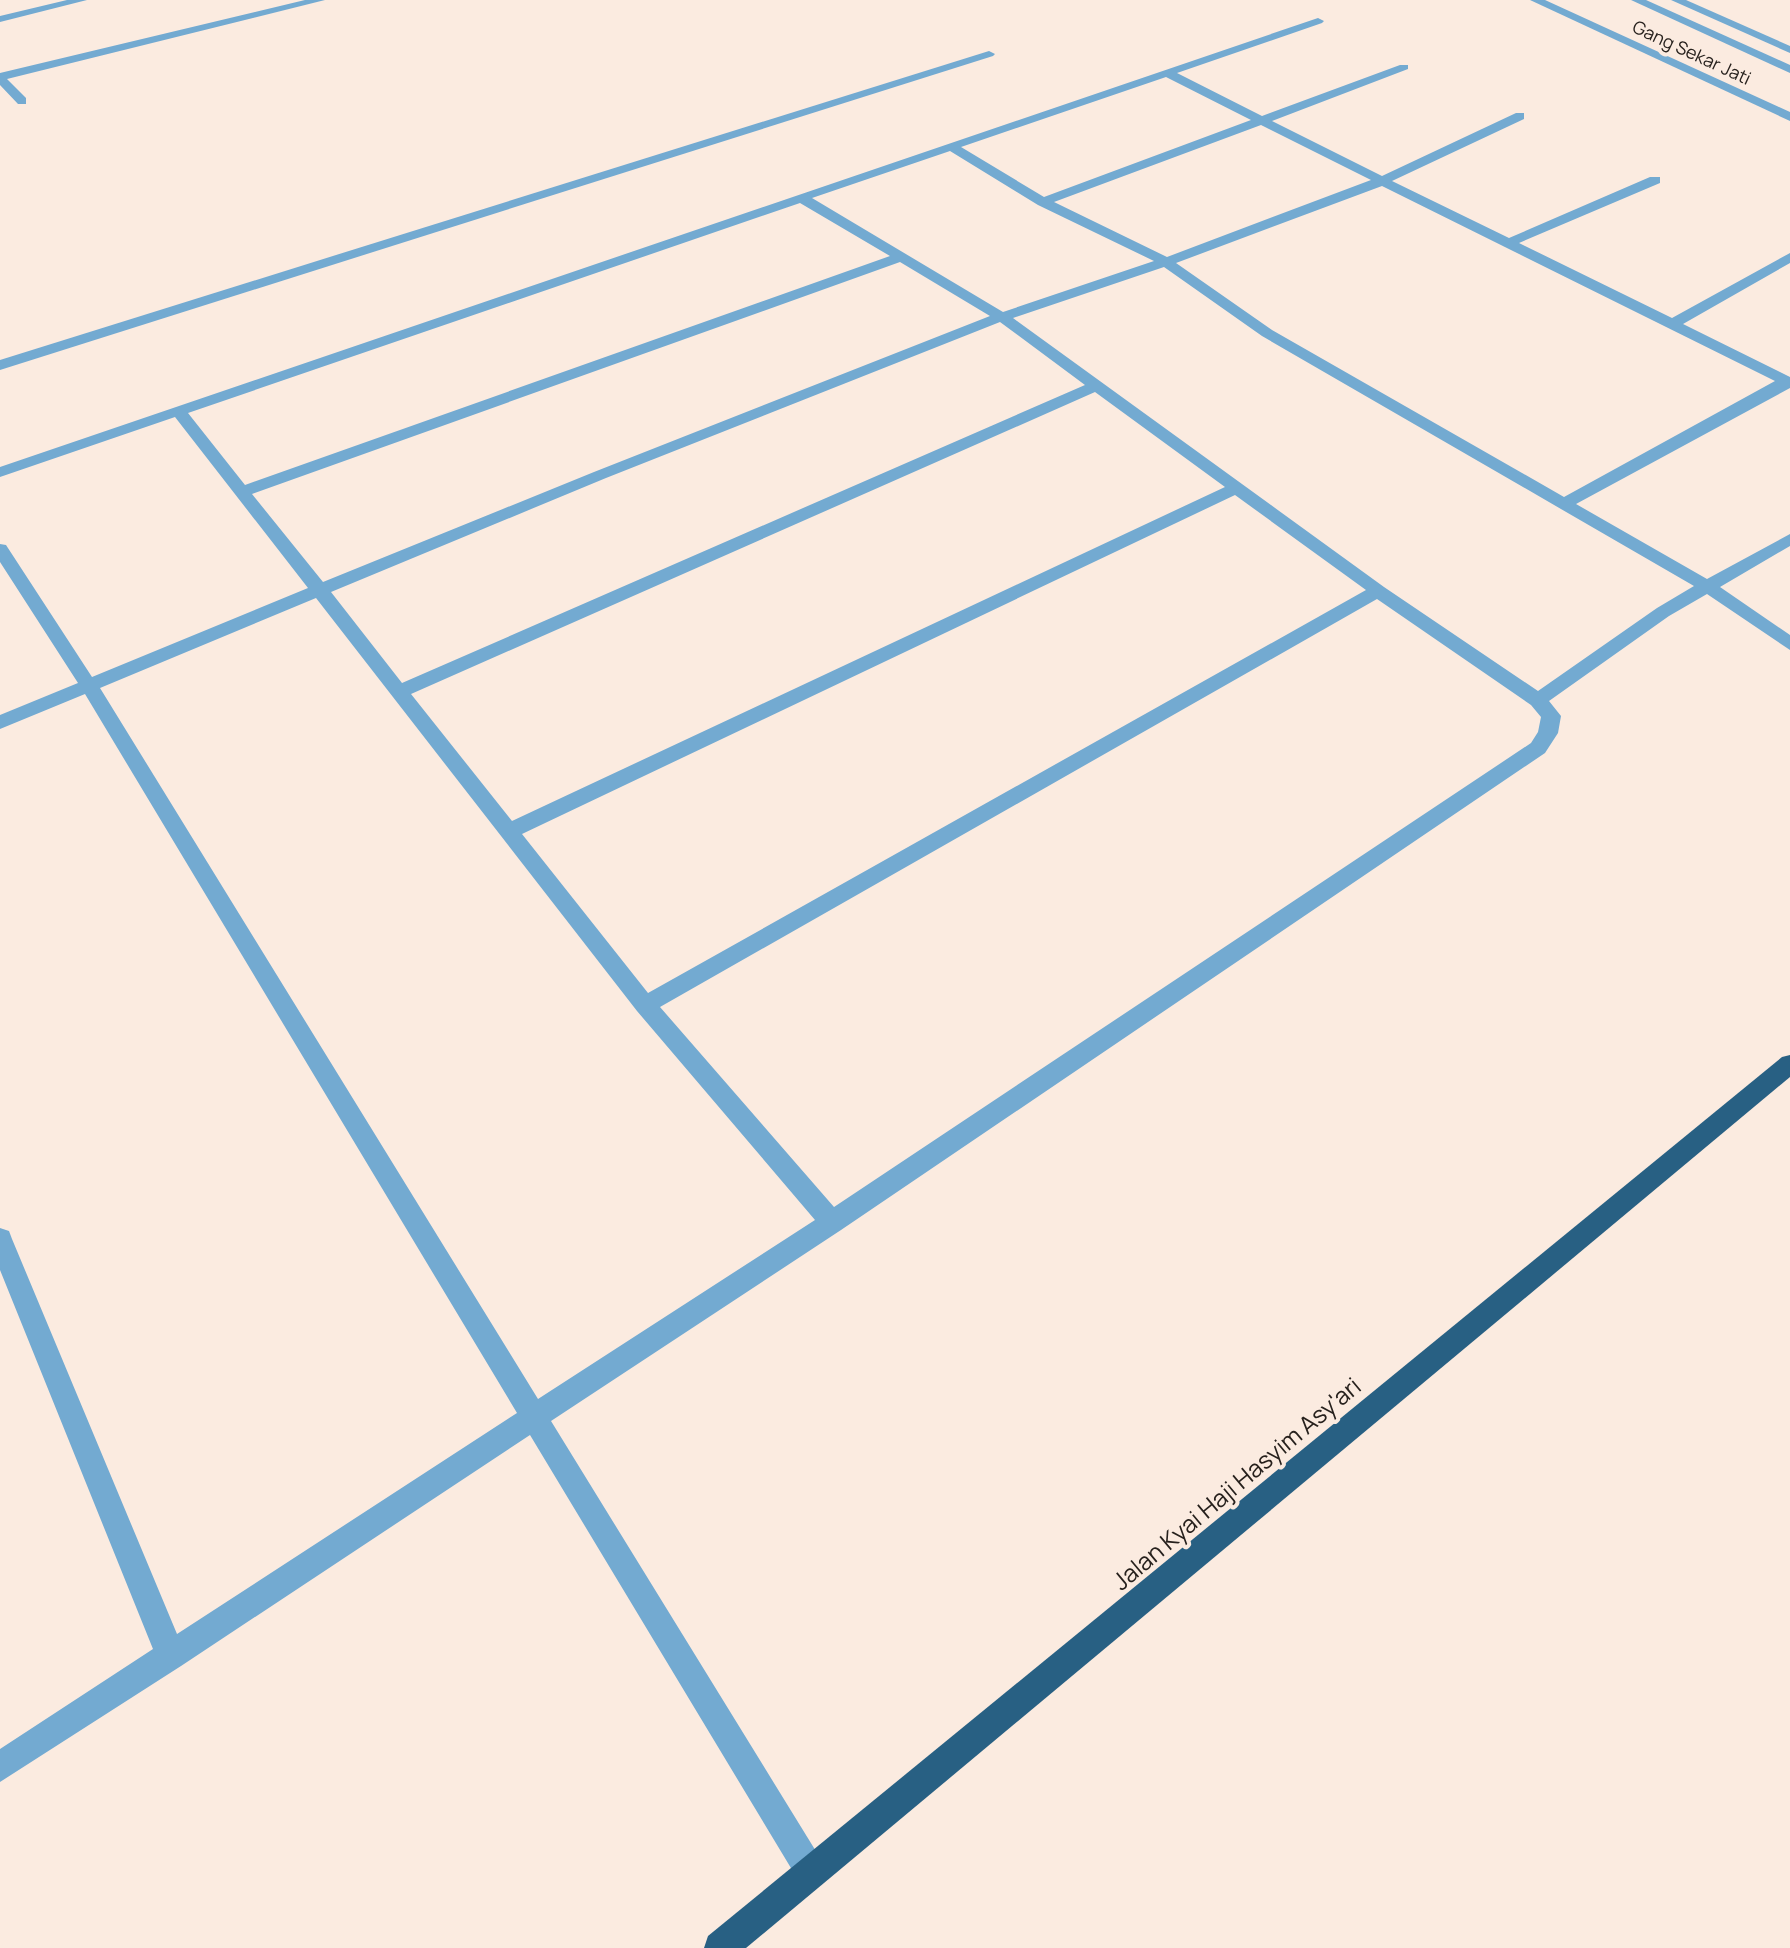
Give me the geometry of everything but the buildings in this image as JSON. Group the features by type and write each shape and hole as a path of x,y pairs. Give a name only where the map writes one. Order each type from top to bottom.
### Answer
{"highway":[{"name":"Jalan Kyai Haji Hasyim Asy'ari","path":"720,1948 1790,1064"}],"street":[{"path":"0,19 81,0"},
{"path":"22,101 0,78 319,0"},
{"name":"Gang Sekar Jati","path":"1536,0 1790,117"},
{"path":"1637,0 1790,69"},
{"path":"1677,0 1790,50"},
{"path":"0,472 1318,21"},
{"path":"1729,42 1752,33"},
{"path":"0,365 989,54"},
{"path":"1043,202 1404,67"},
{"path":"1168,73 1379,182 1674,323 1788,382"},
{"path":"0,722 600,475 1002,317 1166,262 1379,182 1520,116"},
{"path":"953,148 1043,202 1166,262 1267,333 1705,585 1790,644"},
{"path":"1508,243 1655,180"},
{"path":"0,1767 832,1222 1538,748 1548,733 1551,716 1538,700 1235,489 1002,317 804,199"},
{"path":"241,492 901,257"},
{"path":"1674,323 1790,257"},
{"path":"1564,504 1788,382"},
{"path":"400,691 1096,386"},
{"path":"178,410 645,1005 832,1222"},
{"path":"510,831 1235,489"},
{"path":"1538,700 1705,585 1790,539"},
{"path":"0,549 89,686 537,1417 811,1872"},
{"path":"645,1005 1378,591"},
{"path":"0,1239 171,1656"}]}
